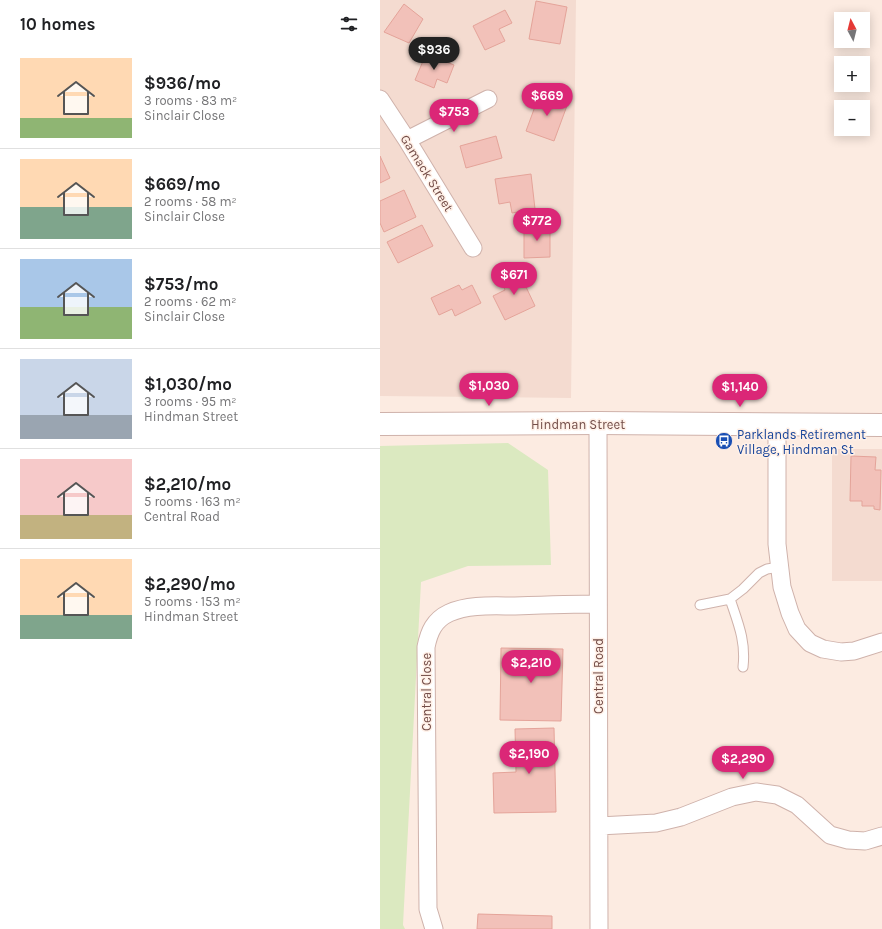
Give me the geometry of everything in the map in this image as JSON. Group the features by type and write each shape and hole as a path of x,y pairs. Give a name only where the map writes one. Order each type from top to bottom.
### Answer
{"street":[{"name":"Gamack Street","path":"380,99 473,248"},
{"path":"407,140 488,99"},
{"name":"Hindman Street","path":"380,424 598,423 882,425"},
{"name":"Central Road","path":"598,423 600,929"},
{"path":"777,425 777,544 782,586 790,613 797,629 810,643 823,649 841,652 854,651 882,642"},
{"name":"Central Close","path":"434,929 428,909 426,647 429,633 436,623 448,613 463,608 484,606 598,604"},
{"path":"599,826 656,824 681,817 732,796 756,792 777,796 797,805 830,835 848,840 865,841 882,836"}],"lane":[{"path":"700,605 730,599 743,589 759,573 768,569 780,567"},
{"path":"730,599 742,635 744,657 743,667"}],"shaded area":[{"path":"380,0 576,0 571,398 380,396"},
{"path":"832,449 882,449 882,581 832,581"}],"green space":[{"path":"508,443 548,470 551,565 468,566 421,582 403,925 405,929 380,929 380,446"}],"building":[{"path":"536,1 567,7 560,44 529,39"},
{"path":"404,4 423,19 409,43 384,32"},
{"path":"505,10 512,23 499,29 505,41 485,50 473,26"},
{"path":"426,54 454,65 447,83 437,79 434,88 415,80"},
{"path":"540,93 568,103 554,141 526,131"},
{"path":"496,136 502,158 466,168 460,146"},
{"path":"380,156 390,178 380,183"},
{"path":"531,174 535,209 512,213 510,202 499,204 495,179"},
{"path":"404,190 416,217 384,232 380,223 380,201"},
{"path":"422,225 433,246 398,263 387,242"},
{"path":"524,226 550,226 550,257 524,258"},
{"path":"518,270 535,306 505,320 493,296 505,290 500,278"},
{"path":"459,285 462,290 472,285 481,303 455,316 452,309 439,315 431,298"},
{"path":"851,456 876,457 875,470 881,470 880,510 874,509 874,506 862,506 862,501 850,501"},
{"path":"501,648 563,649 561,721 500,720"},
{"path":"554,728 556,812 494,813 493,773 516,772 515,729"},
{"path":"478,914 552,916 552,929 477,929"}],"place":[{"name":"Parklands Retirement Village, Hindman St","path":"724,441"}]}
